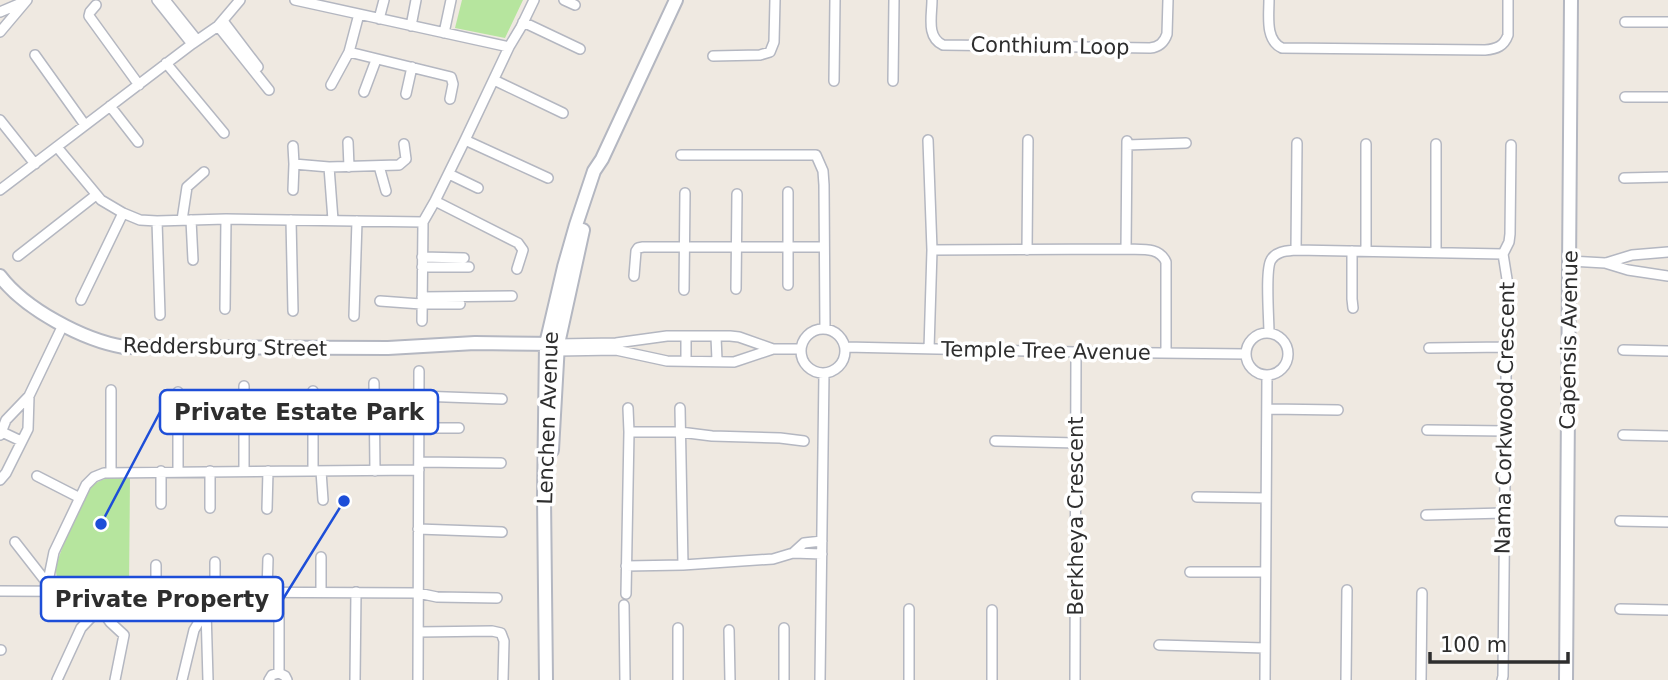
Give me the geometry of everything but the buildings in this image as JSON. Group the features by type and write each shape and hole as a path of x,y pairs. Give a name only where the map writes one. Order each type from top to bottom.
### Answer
{"street":[{"path":"0,12 27,0"},
{"path":"0,32 27,0"},
{"path":"157,0 194,42"},
{"path":"165,0 194,42"},
{"path":"2,185 57,147 221,23 240,0"},
{"path":"295,0 314,2 359,15 509,47"},
{"path":"377,18 378,0"},
{"path":"377,18 384,0"},
{"path":"411,26 416,0"},
{"path":"444,33 451,0"},
{"path":"422,321 423,222 534,0"},
{"path":"564,0 575,5"},
{"name":"Lenchen Avenue","path":"546,680 544,544 552,347 564,267 594,171 676,0"},
{"path":"713,55 760,55 770,52 774,42 775,0"},
{"path":"834,81 835,0"},
{"path":"893,81 894,0"},
{"name":"Conthium Loop","path":"932,0 932,33 935,40 943,45 1150,48 1160,45 1166,38 1168,0"},
{"path":"1269,0 1272,41 1282,48 1485,50 1498,48 1507,39 1508,0"},
{"name":"Capensis Avenue","path":"1566,680 1571,0"},
{"path":"96,5 89,16 139,85"},
{"path":"331,85 349,52 359,15"},
{"path":"1625,22 1668,22"},
{"path":"221,23 268,85"},
{"path":"522,25 562,47"},
{"path":"522,25 580,50"},
{"path":"349,52 451,77 453,84 450,99"},
{"path":"35,55 85,125"},
{"path":"365,92 376,60"},
{"path":"166,64 224,134"},
{"path":"406,94 412,67"},
{"path":"494,80 563,113"},
{"path":"1625,97 1668,97"},
{"path":"110,106 138,142"},
{"path":"0,120 34,164"},
{"path":"928,140 932,250 929,349"},
{"path":"1027,250 1028,140"},
{"path":"348,142 349,166"},
{"path":"464,142 543,179"},
{"path":"1126,249 1126,143 1186,143"},
{"path":"1269,333 1270,261 1279,253 1296,250 1297,143"},
{"path":"293,164 329,167 397,165 404,162 406,157 404,144"},
{"path":"1366,144 1366,251"},
{"path":"1436,144 1436,252"},
{"path":"1503,254 1510,234 1511,145"},
{"path":"293,146 293,190"},
{"path":"57,147 96,195 123,213 140,220 423,222"},
{"path":"681,155 816,155 824,176 824,329"},
{"path":"379,166 386,191"},
{"path":"329,167 333,220"},
{"path":"192,260 187,220 187,187 204,172"},
{"path":"449,173 478,188"},
{"path":"1624,178 1668,177"},
{"path":"788,192 788,285"},
{"path":"684,290 685,193"},
{"path":"736,289 737,194"},
{"path":"18,256 96,195"},
{"path":"436,200 499,228"},
{"path":"436,200 518,243 523,250 517,269"},
{"path":"81,300 123,213"},
{"path":"225,309 226,219"},
{"path":"291,220 293,311"},
{"path":"157,221 160,315"},
{"path":"355,316 357,221"},
{"path":"634,276 638,248 824,247"},
{"path":"932,250 1157,251 1165,258 1166,353"},
{"name":"Nama Corkwood Crescent","path":"1296,250 1503,254 1507,279 1502,680"},
{"path":"1352,251 1353,308"},
{"path":"1605,263 1632,255 1668,252"},
{"path":"422,262 464,258"},
{"path":"1570,261 1605,263 1628,270 1668,276"},
{"path":"422,262 469,268"},
{"name":"Reddersburg Street","path":"0,276 24,301 63,325 103,342 124,347 388,348 475,343 552,347"},
{"path":"380,301 512,296"},
{"path":"422,301 460,304"},
{"path":"21,441 1,434 6,421 29,396 63,325"},
{"path":"824,329 834,331 841,337 845,348 844,360 837,368 824,373 816,372 805,364 801,349 811,332 824,329"},
{"path":"1269,333 1276,334 1287,344 1289,359 1281,371 1267,376 1250,366 1246,354 1256,336 1269,333"},
{"path":"552,347 616,343 662,336 736,337 772,349 801,349"},
{"path":"686,337 686,360"},
{"path":"716,337 717,360"},
{"path":"552,347 616,350 667,361 738,361 772,349"},
{"name":"Temple Tree Avenue","path":"845,348 1246,354"},
{"path":"1429,348 1506,348"},
{"path":"1623,350 1668,351"},
{"name":"Berkheya Crescent","path":"1075,680 1076,352"},
{"path":"418,680 419,370"},
{"path":"820,680 824,373"},
{"path":"1265,680 1267,376"},
{"path":"374,383 374,471"},
{"path":"244,386 244,471"},
{"path":"111,390 111,472"},
{"path":"313,391 317,471 323,500"},
{"path":"178,392 178,471"},
{"path":"0,480 28,429 29,396"},
{"path":"419,396 502,399"},
{"path":"626,594 628,408"},
{"path":"680,408 683,565"},
{"path":"1267,409 1338,410"},
{"path":"419,428 459,428"},
{"path":"1427,430 1505,431"},
{"path":"629,432 680,432 804,441"},
{"path":"1623,435 1668,436"},
{"path":"995,441 1076,443"},
{"path":"46,587 54,552 79,498 86,485 104,472 374,471 419,466 501,463"},
{"path":"161,503 162,471"},
{"path":"210,471 210,508"},
{"path":"267,509 268,471"},
{"path":"37,476 79,498"},
{"path":"1197,496 1266,498"},
{"path":"1426,515 1504,513"},
{"path":"1620,521 1668,522"},
{"path":"418,528 502,532"},
{"path":"15,541 46,587"},
{"path":"793,553 804,543 822,541"},
{"path":"626,566 773,559 793,553 822,554"},
{"path":"321,557 321,592"},
{"path":"267,592 268,559"},
{"path":"182,680 194,630 206,610 215,562"},
{"path":"156,565 156,591"},
{"path":"1190,572 1265,572"},
{"path":"0,591 46,587 103,591 418,593 437,597 497,598"},
{"path":"1346,680 1347,590"},
{"path":"57,680 81,628 100,608 103,591"},
{"path":"279,592 279,673"},
{"path":"355,680 356,592"},
{"path":"1421,680 1422,593"},
{"path":"624,605 625,680"},
{"path":"100,608 124,635 115,680"},
{"path":"909,609 909,680"},
{"path":"1620,609 1668,610"},
{"path":"206,610 208,680"},
{"path":"992,610 992,680"},
{"path":"678,628 678,680"},
{"path":"784,628 784,680"},
{"path":"729,630 730,680"},
{"path":"418,632 501,633 504,641 503,680"},
{"path":"1159,645 1264,648"},
{"path":"269,680 272,675 279,673 287,680"}],"green space":[{"path":"462,0 523,0 505,38 455,28"},
{"path":"130,477 129,588 64,586 57,576 57,562 90,488 104,479"}],"place":[{"name":"Private Property","path":"344,501"},
{"name":"Private Estate Park","path":"101,524"}]}
